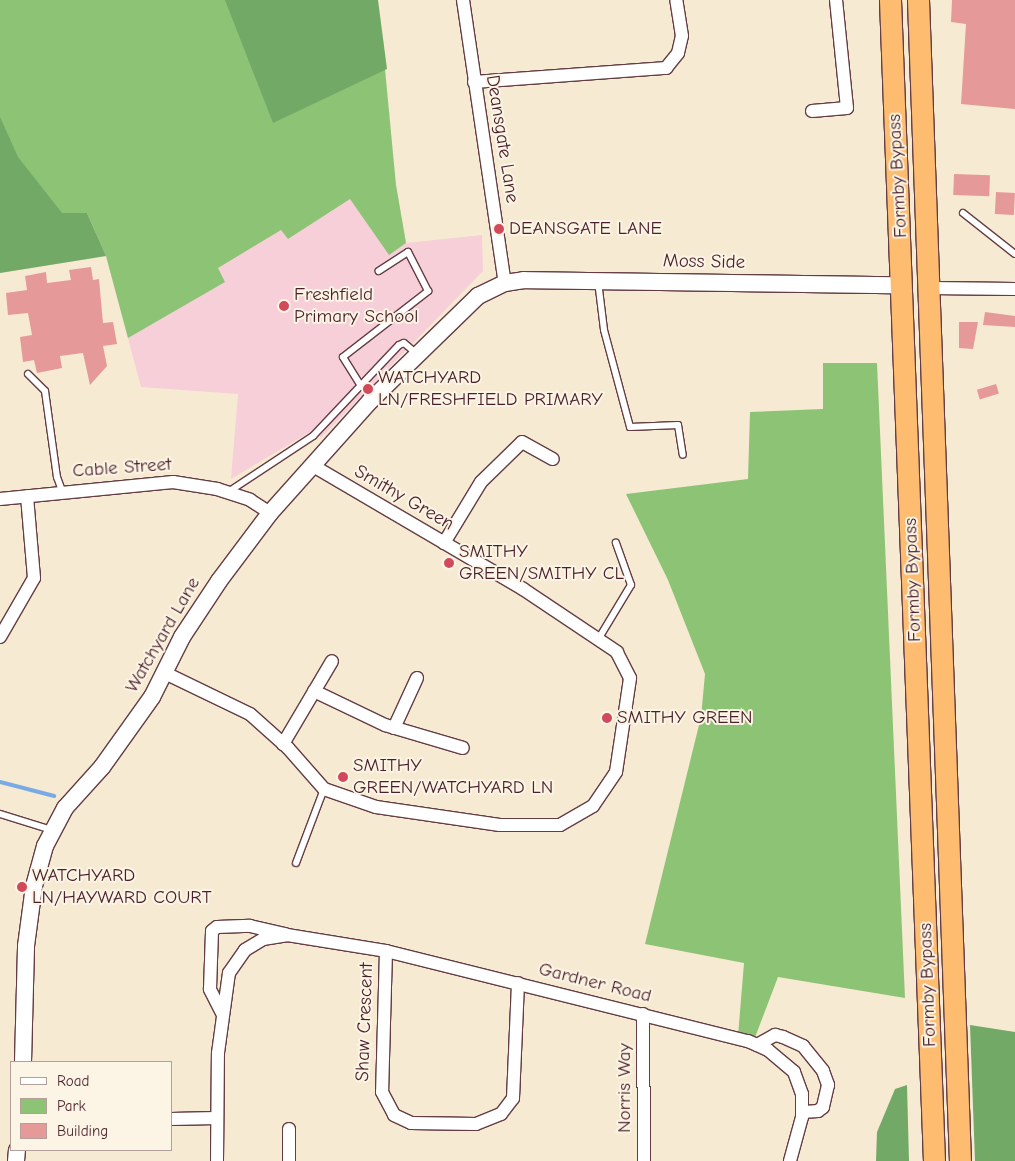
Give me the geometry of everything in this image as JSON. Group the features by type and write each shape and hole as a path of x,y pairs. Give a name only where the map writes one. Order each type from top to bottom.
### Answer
{"highway":[{"name":"Formby Bypass","path":"890,0 903,285 934,1161"},
{"name":"Formby Bypass","path":"918,0 930,288 960,1161"}],"street":[{"name":"Deansgate Lane","path":"463,0 505,283"},
{"path":"474,82 666,68 678,54 682,36 676,0"},
{"path":"812,110 846,108 836,0"},
{"name":"Moss Side","path":"505,283 524,280 903,285"},
{"name":"Watchyard Lane","path":"23,1061 27,937 34,886 45,846 65,808 102,767 165,673 182,637 218,581 270,513 416,354 478,296 505,283"},
{"path":"930,288 1015,289"},
{"path":"444,543 481,482 522,442 553,459"},
{"name":"Smithy Green","path":"165,673 250,714 283,744 324,789 376,807 500,825 560,825 593,806 616,772 630,678 617,652 599,638 444,543 312,466"},
{"name":"Cable Street","path":"0,498 173,482 226,492 250,500 270,513"},
{"path":"0,637 34,578 27,496"},
{"path":"283,744 332,661"},
{"path":"394,728 417,678"},
{"path":"314,691 394,728 463,748"},
{"name":"Gardner Road","path":"222,1013 210,989 212,931 217,927 250,926 287,935 386,951 643,1014 758,1045 794,1072 802,1094 802,1112 790,1161"},
{"name":"Gardner Road","path":"217,1161 216,1118 222,1013 229,973 245,950 263,939 287,935"},
{"name":"Shaw Crescent","path":"386,951 382,1092 394,1115 411,1123 476,1124 501,1114 513,1098 518,983"},
{"name":"Norris Way","path":"643,1014 644,1161"},
{"path":"758,1045 775,1035 783,1037 802,1046 823,1071 828,1085 823,1106 818,1112 802,1112"},
{"path":"172,1119 216,1118"},
{"path":"289,1129 289,1161"}],"lane":[{"path":"963,212 1015,254"},
{"path":"361,386 343,357 428,291 408,252 379,271"},
{"path":"598,281 604,330 630,428 678,425 683,455"},
{"path":"226,492 313,436 399,345 404,344 416,354"},
{"path":"28,374 45,391 62,491"},
{"path":"599,638 632,585 631,577 616,543"},
{"path":"296,864 324,789"},
{"path":"0,814 54,830"}],"shaded area":[{"name":"Freshfield Primary School","path":"390,112 388,122 406,243 482,235 483,271 321,438 315,429 231,479 238,394 141,387 106,256 0,273"}],"green space":[{"path":"0,0 374,0 385,69 396,185 406,243 389,255 350,199 288,239 281,230 218,268 225,282 128,338 106,256 87,213 0,255"},
{"path":"225,0 378,0 387,69 273,123"},
{"path":"0,117 18,157 62,213 87,213 106,256 0,273"},
{"path":"823,363 877,363 905,998 778,977 754,1040 738,1036 744,963 645,944 701,717 705,674 668,580 626,494 748,479 750,412 823,409"},
{"path":"970,1025 1015,1032 1015,1161 975,1161"},
{"path":"907,1085 909,1161 876,1161 877,1132 895,1089"}],"building":[{"path":"952,0 1015,0 1015,109 961,104 966,24 951,22"},
{"path":"954,174 990,175 989,196 953,195"},
{"path":"996,192 1015,193 1014,215 995,214"},
{"path":"91,267 93,280 99,279 103,323 113,322 117,344 103,346 107,366 90,385 83,353 60,356 62,368 37,373 34,360 23,362 20,337 32,335 28,313 8,315 6,293 27,290 25,276 46,272 47,283 71,280 69,270"},
{"path":"985,312 1015,316 1015,327 983,325"},
{"path":"959,322 978,322 973,349 959,348"},
{"path":"996,384 999,394 980,399 977,390"}],"waterway":[{"path":"0,782 54,796"}],"place":[{"name":"DEANSGATE LANE","path":"499,229"},
{"name":"Freshfield Primary School","path":"284,306"},
{"name":"WATCHYARD LN/FRESHFIELD PRIMARY","path":"368,389"},
{"name":"SMITHY GREEN/SMITHY CL","path":"449,563"},
{"name":"SMITHY GREEN","path":"607,718"},
{"name":"SMITHY GREEN/WATCHYARD LN","path":"343,777"},
{"name":"WATCHYARD LN/HAYWARD COURT","path":"22,887"}]}
